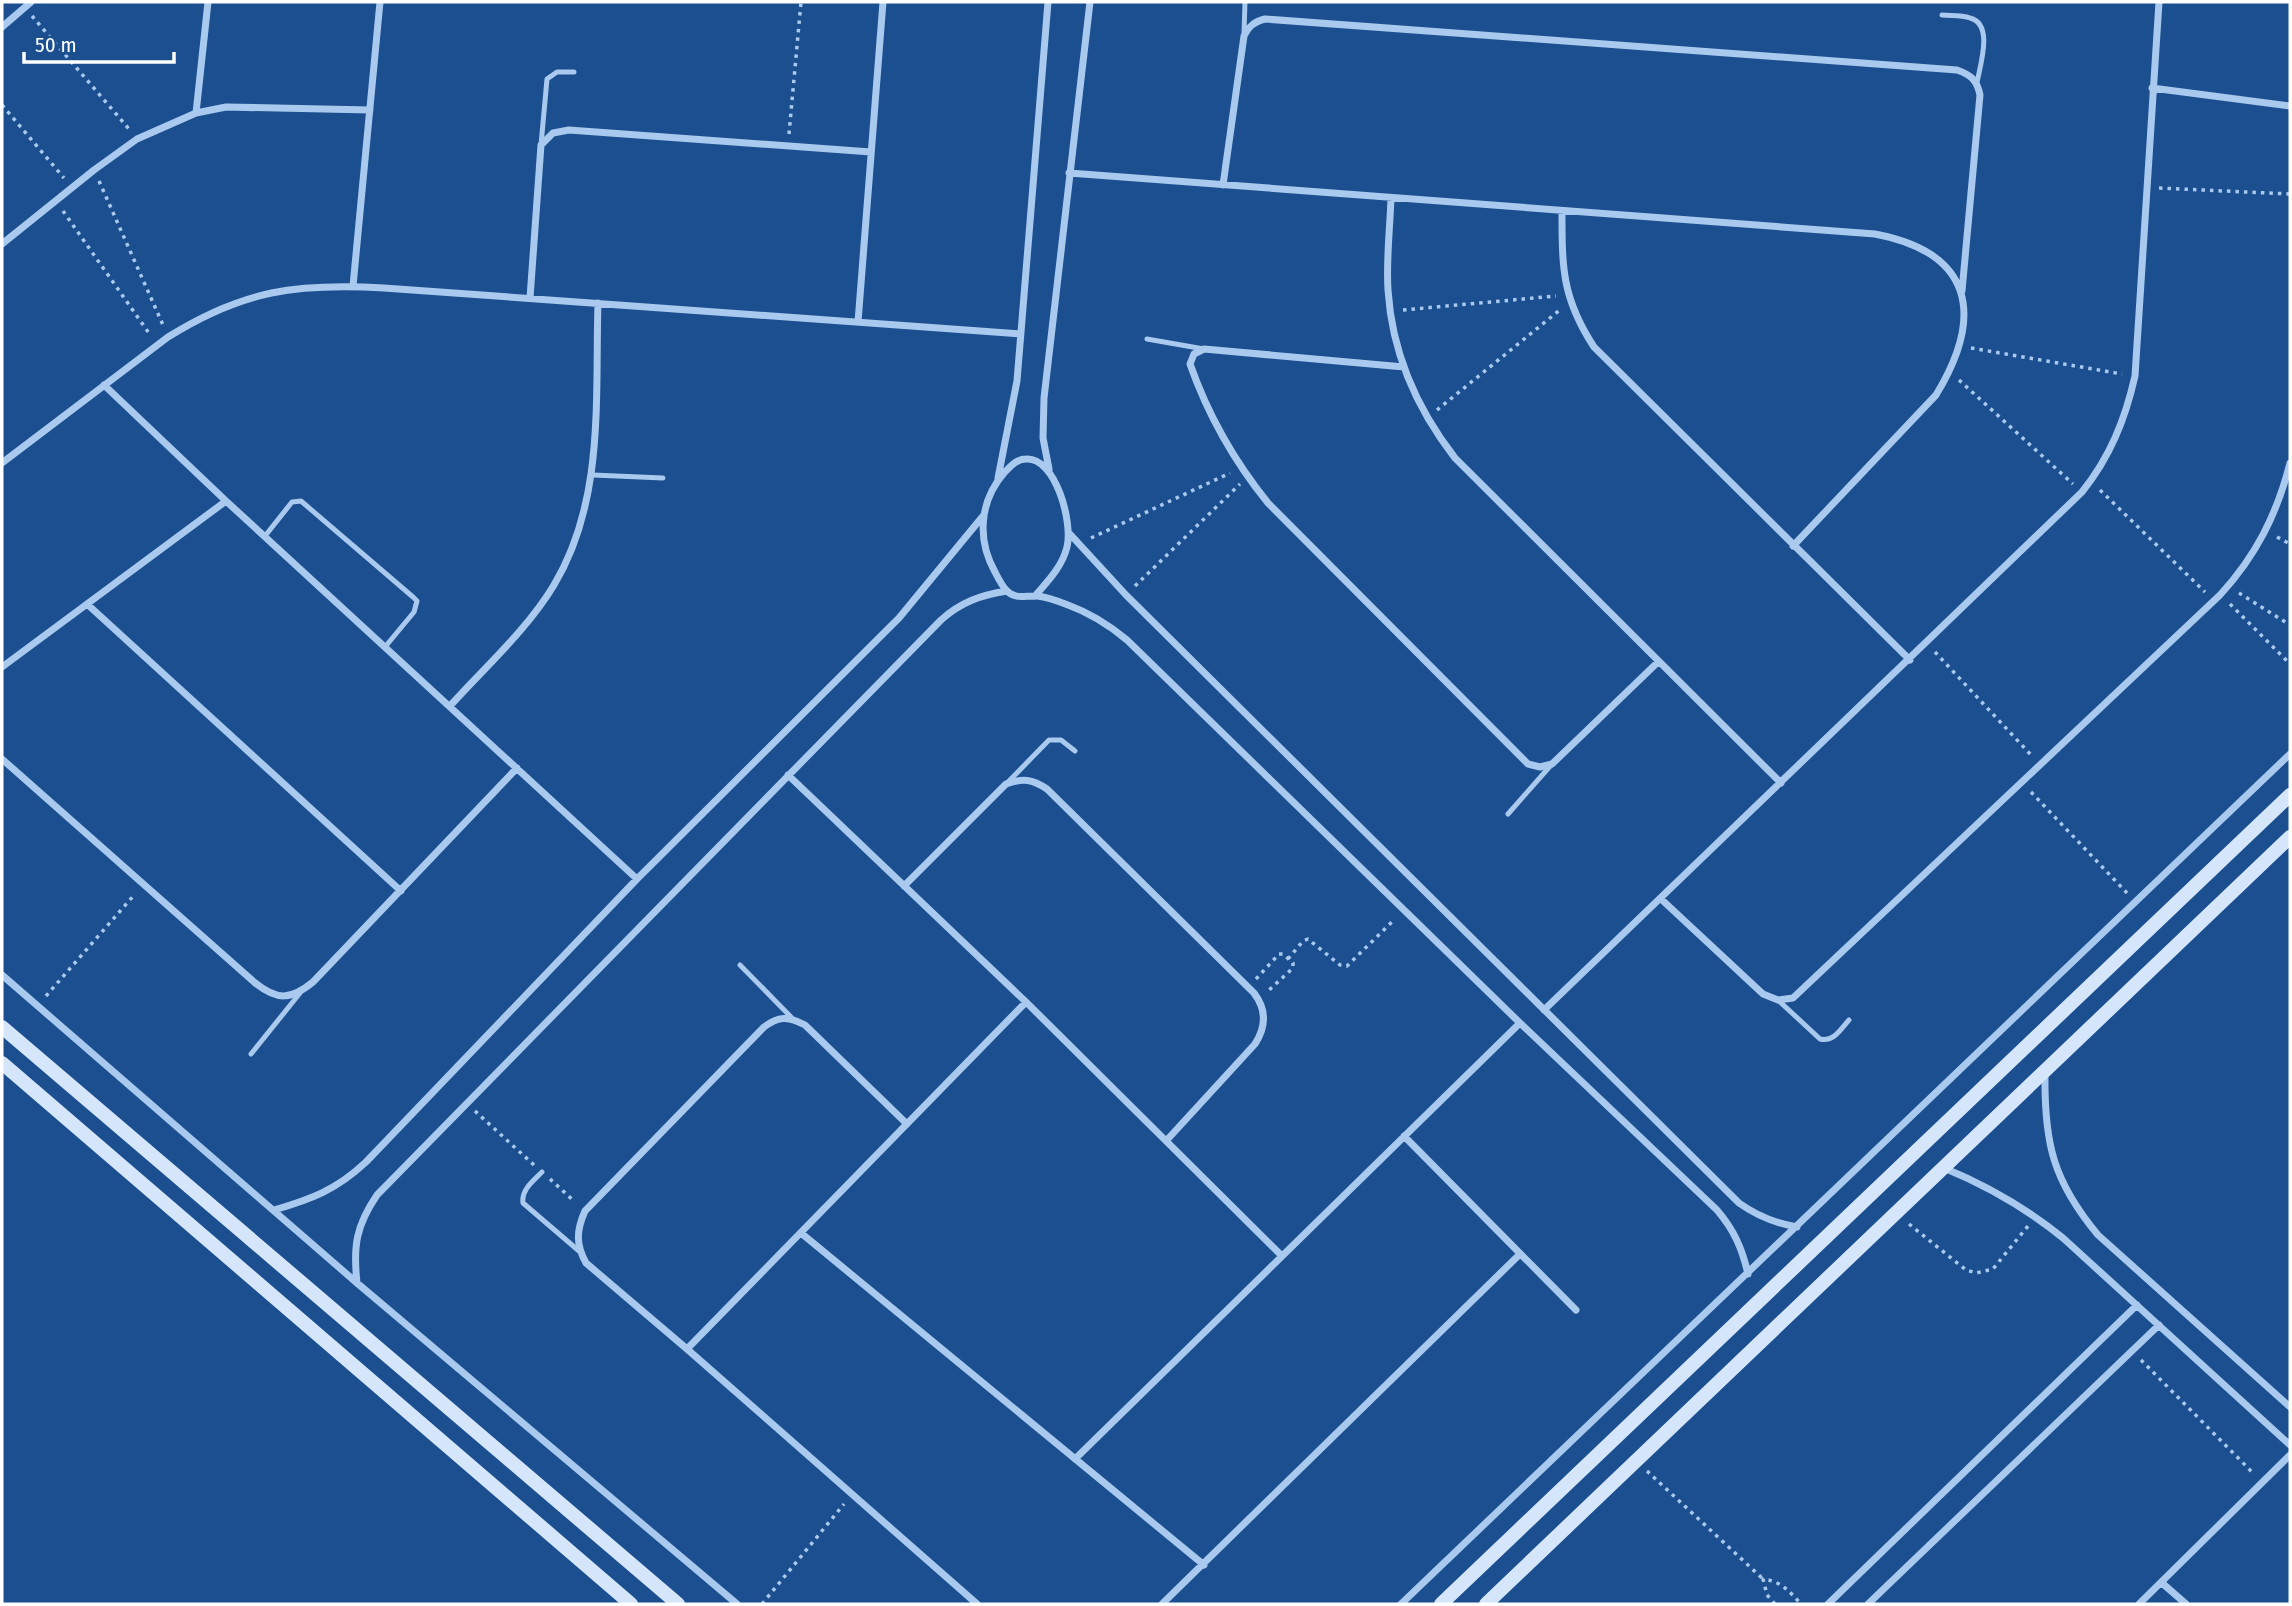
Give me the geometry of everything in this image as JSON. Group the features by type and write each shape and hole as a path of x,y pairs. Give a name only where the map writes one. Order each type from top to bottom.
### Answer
{"street":[{"path":"196,113 208,2"},
{"path":"354,286 380,2"},
{"path":"858,322 883,2"},
{"path":"998,480 1012,414 1048,2"},
{"path":"1051,477 1043,418 1090,2"},
{"path":"1544,1010 1910,660 2091,481 2119,431 2129,404 2134,376 2159,2"},
{"path":"2,27 28,4"},
{"path":"1223,185 1244,36 1248,27 1256,21 1275,19 1957,70 1969,74 1977,83 1980,95 1961,295 1964,320 1960,346 1937,395 1793,546"},
{"path":"2152,88 2290,106"},
{"path":"2,244 137,139 196,113 226,107 369,110"},
{"path":"530,298 541,145 553,133 569,130 872,152"},
{"path":"1069,173 1875,234 1898,238 1939,258 1952,272 1961,295"},
{"path":"1391,198 1388,287 1390,312 1404,367 1427,418 1455,458 1781,783"},
{"path":"1562,211 1562,261 1569,299 1580,326 1603,357 1910,660"},
{"path":"2,463 168,337 226,306 256,295 288,288 354,286 1020,334"},
{"path":"450,706 532,617 554,585 572,550 585,513 593,475 598,303"},
{"path":"1404,367 1204,349 1194,354 1190,364 1220,432 1247,477 1268,503 1528,764 1540,767 1552,764 1658,662"},
{"path":"104,385 226,501 637,879"},
{"path":"1035,596 1063,559 1069,533 1064,504 1051,477 1044,466 1028,459 1012,464 998,480 983,515 983,537 988,558 1007,591 1015,596 1035,596 1067,604 1109,625 1127,640 1520,1023 1717,1210 1732,1228 1748,1274"},
{"path":"1661,899 1763,993 1778,1000 1793,998 2220,595 2249,560 2266,531 2283,492 2290,463"},
{"path":"2,667 226,501"},
{"path":"274,1210 310,1200 331,1191 349,1178 637,879 899,618 983,515"},
{"path":"1069,533 1126,594 1739,1203 1756,1215 1797,1227"},
{"path":"357,1283 357,1235 365,1214 377,1195 952,610 979,596 1007,591"},
{"path":"87,604 401,891"},
{"path":"1401,1604 2290,754"},
{"path":"2,759 267,993 284,997 300,993 313,982 517,768"},
{"path":"788,775 1026,1002 1282,1256"},
{"path":"904,886 1006,784 1020,779 1034,781 1046,789 1248,987 1259,1000 1263,1011 1264,1023 1255,1044 1166,1141"},
{"path":"1441,1604 2290,795"},
{"path":"1486,1604 2290,837"},
{"path":"2,975 357,1283 737,1604"},
{"path":"687,1349 1026,1002"},
{"path":"907,1124 805,1025 792,1017 777,1018 764,1027 585,1211 577,1237 579,1251 586,1263 977,1604"},
{"path":"1075,1459 1520,1023"},
{"path":"2,1027 678,1604"},
{"path":"2,1063 631,1604"},
{"path":"2045,1072 2047,1134 2065,1189 2080,1213 2098,1235 2290,1407"},
{"path":"1404,1136 1576,1310"},
{"path":"1944,1168 1986,1187 2036,1216 2290,1445"},
{"path":"801,1233 1204,1564"},
{"path":"1162,1604 1520,1254"},
{"path":"1828,1604 2137,1306"},
{"path":"1868,1604 2159,1325"},
{"path":"2139,1604 2290,1455"},
{"path":"2162,1583 2186,1604"}],"lane":[{"path":"1244,36 1245,2"},
{"path":"1942,15 1971,18 1980,23 1984,32 1977,83"},
{"path":"541,145 547,79 557,72 574,72"},
{"path":"1147,338 1204,349"},
{"path":"593,475 663,478"},
{"path":"265,536 292,502 301,501 413,597 417,601 414,612 385,647"},
{"path":"1006,784 1049,740 1061,740 1075,751"},
{"path":"1508,814 1552,764"},
{"path":"740,965 792,1017"},
{"path":"251,1054 300,993"},
{"path":"1778,1000 1820,1039 1827,1041 1849,1020"},
{"path":"542,1172 525,1190 523,1203 579,1251"}],"path":[{"path":"788,147 801,2"},
{"path":"28,4 137,139"},
{"path":"2,105 72,187"},
{"path":"94,170 168,337"},
{"path":"2147,187 2290,194"},
{"path":"55,201 157,345"},
{"path":"1390,312 1569,299"},
{"path":"1427,418 1569,299"},
{"path":"1960,346 2134,376"},
{"path":"1950,372 2082,492"},
{"path":"1079,543 1241,468"},
{"path":"1126,594 1247,477"},
{"path":"2091,481 2214,601"},
{"path":"2228,586 2290,625"},
{"path":"2220,595 2290,664"},
{"path":"1927,643 2041,765"},
{"path":"2023,783 2136,902"},
{"path":"37,1005 144,884"},
{"path":"1288,959 1303,941 1308,939 1340,965 1347,966 1404,910"},
{"path":"1248,987 1278,956 1283,954 1288,959 1294,967 1259,1000"},
{"path":"466,1103 585,1211"},
{"path":"1896,1214 1966,1270 1976,1273 1993,1269 2036,1216"},
{"path":"2132,1351 2263,1482"},
{"path":"1636,1462 1763,1580 1784,1587 1801,1604"},
{"path":"762,1604 852,1494"},
{"path":"1763,1580 1767,1595 1775,1604"}]}
